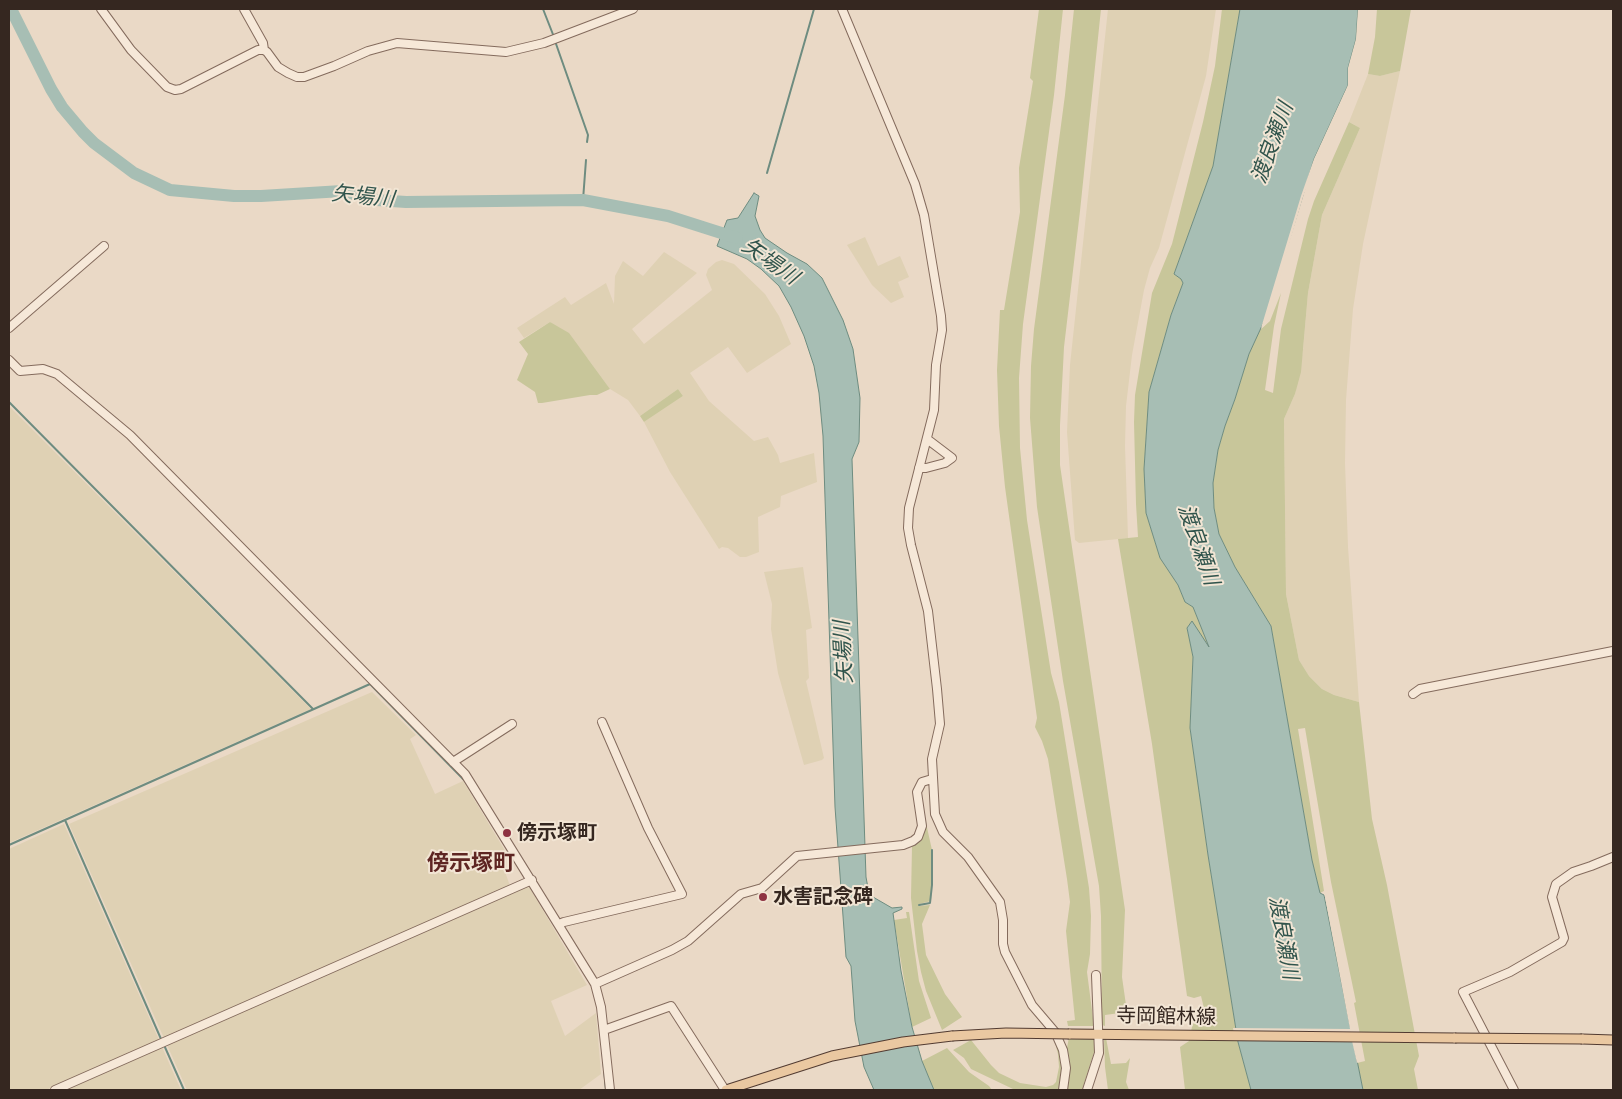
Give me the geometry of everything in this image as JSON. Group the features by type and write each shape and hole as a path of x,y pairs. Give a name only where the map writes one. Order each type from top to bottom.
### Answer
{"main road":[{"name":"寺岡館林線","path":"728,1089 832,1056 952,1036 1014,1033 1101,1033 1613,1040"}],"street":[{"path":"101,9 131,50 167,87 175,90 181,90 258,50 264,50"},
{"path":"244,9 263,43 264,50 278,67 298,77 304,77 368,51 397,43 506,52 544,43 633,9"},
{"path":"842,9 915,184 924,215 939,293 942,330 936,365 934,410 909,508 908,528 928,611 937,689 940,724 932,759 935,814 946,836 968,857 997,896 1002,911 1005,952 1032,1004 1060,1040 1066,1068 1063,1090"},
{"path":"9,328 104,246"},
{"path":"9,360 20,371 43,369 57,374 130,435 469,779 595,984 601,1007 610,1090"},
{"path":"919,468 945,463 952,458 927,439"},
{"path":"1413,694 1420,689 1613,651"},
{"path":"559,924 682,894 648,828 602,722"},
{"path":"454,762 512,724"},
{"path":"595,984 688,941 741,894 762,888 801,854 903,845 913,841 921,832 922,826 917,792 922,782 932,779"},
{"path":"1514,1090 1463,992 1510,972 1562,942 1564,938 1552,897 1556,884 1573,872 1613,857"},
{"path":"55,1090 532,880"},
{"path":"1087,1090 1099,1053 1101,1033 1096,975"},
{"path":"604,1030 671,1006 728,1089"}],"shaded area":[{"path":"1039,9 1063,9 1054,95 1023,324 1019,378 1020,448 1027,520 1051,673 1059,702 1089,888 1091,916 1090,954 1087,972 1094,1026 1068,1026 1067,1021 1075,1020 1066,931 1070,902 1048,759 1035,727 1037,718 1005,487 999,426 997,370 1000,310 1004,310 1020,212 1019,168 1033,81 1030,78"},
{"path":"1074,9 1101,9 1064,347 1060,465 1125,910 1122,977 1127,1012 1105,1015 1105,1026 1102,1025 1099,886 1063,681 1037,507 1030,418 1034,329 1065,95"},
{"path":"1108,9 1216,9 1206,76 1159,248 1150,268 1144,290 1132,355 1126,406 1125,446 1128,538 1079,543 1075,540 1067,432 1070,365"},
{"path":"1222,9 1240,9 1213,166 1174,274 1183,283 1171,315 1149,392 1144,469 1146,513 1160,558 1178,585 1185,602 1193,607 1210,650 1192,622 1187,628 1193,657 1190,728 1238,1042 1251,1090 1185,1090 1180,1047 1189,1041 1193,1022 1203,1013 1204,1008 1201,996 1194,998 1187,996 1152,744 1118,539 1138,537 1134,422 1135,395 1152,293 1172,244 1203,122 1215,66"},
{"path":"1377,9 1411,9 1400,71 1380,76 1368,74 1375,37"},
{"path":"1400,71 1363,244 1353,309 1346,400 1345,463 1348,547 1359,702 1334,695 1322,689 1309,676 1299,660 1286,594 1284,419 1295,394 1303,350 1308,293 1322,215 1360,128 1349,122 1368,74 1380,76"},
{"path":"1349,122 1360,128 1322,215 1308,293 1301,372 1295,394 1284,419 1286,594 1299,660 1309,676 1322,689 1334,695 1359,702 1372,819 1387,885 1419,1056 1414,1069 1418,1090 1363,1090 1357,1063 1365,1061 1354,1003 1356,1002 1331,882 1305,728 1298,729 1324,891 1320,893 1312,860 1271,626 1235,567 1219,534 1214,508 1213,483 1218,450 1249,354 1259,331 1270,321 1281,293 1274,326 1265,390 1273,393 1281,329 1308,219"},
{"path":"865,237 878,266 900,256 909,277 898,282 904,297 891,303 872,285 847,245"},
{"path":"664,252 697,273 632,329 644,344 712,290 706,275 708,269 716,262 722,260 734,264 765,294 779,316 791,344 747,373 728,347 690,373 709,401 754,441 768,437 778,455 780,463 814,453 817,482 781,496 780,507 758,517 759,552 746,557 740,557 728,548 722,547 719,549 670,472 644,422 683,396 678,389 640,416 628,400 610,389 588,359 550,322 524,338 517,328 565,297 571,305 606,283 614,304 615,276 623,261 643,276"},
{"path":"550,322 569,333 610,389 597,395 538,403 535,392 517,380 528,354 519,342"},
{"path":"678,389 683,396 644,422 640,416"},
{"path":"9,406 311,709 9,843"},
{"path":"803,567 812,628 806,630 809,678 806,681 824,758 804,765 778,673 771,629 772,604 764,572"},
{"path":"372,692 416,735 410,739 435,794 463,781 507,854 501,860 512,892 528,885 587,985 551,1001 565,1036 596,1013 601,1074 579,1090 187,1090 69,824"},
{"path":"926,823 932,850 931,901 919,904 919,906 930,905 922,924 926,955 945,994 962,1017 942,1030 926,991 921,972 911,898 912,846 921,841"},
{"path":"64,824 159,1040 46,1090 9,1090 9,849"},
{"path":"906,912 909,912 919,981 931,1018 912,1027 894,920 907,918"},
{"path":"1069,1037 1093,1037 1095,1040 1096,1046 1082,1090 1066,1090 1069,1071 1067,1048"},
{"path":"1054,1038 1062,1061 1062,1083 1059,1090 1013,1089 971,1069 964,1058 953,1050 971,1040 999,1073 1020,1083 1046,1087 1056,1082 1059,1067"},
{"path":"1106,1038 1111,1064 1126,1063 1130,1058 1126,1082 1129,1090 1108,1090 1105,1067 1104,1039"},
{"path":"162,1047 181,1090 63,1090"},
{"path":"947,1048 969,1072 992,1090 934,1090 922,1061"}],"water":[{"name":"渡良瀬川","path":"1240,9 1358,9 1356,39 1348,68 1348,85 1314,159 1266,317 1249,354 1225,426 1218,450 1213,483 1214,508 1219,534 1235,567 1271,626 1312,860 1320,893 1324,895 1363,1090 1251,1090 1238,1042 1190,728 1193,657 1187,628 1192,621 1209,647 1193,607 1185,602 1178,585 1160,558 1146,513 1144,469 1149,392 1171,315 1183,283 1174,274 1213,166"},
{"path":"754,193 759,196 755,216 765,238 807,264 822,278 843,320 853,349 860,398 859,442 852,459 866,877 868,888 873,897 892,908 902,907 902,909 893,913 901,971 912,1027 922,1061 934,1090 874,1090 864,1067 855,1021 851,966 846,957 835,807 823,436 819,393 814,366 804,336 779,286 747,259 717,246 727,220 738,218"}],"pier":[{"path":"1358,9 1360,9 1358,39 1351,69 1351,86 1317,160 1303,197 1268,317 1265,325 1261,328 1314,159 1348,85 1348,68 1356,39"},
{"path":"1324,892 1359,1062 1357,1063 1352,1041 1235,1039 1233,1028 1350,1029"}],"waterway":[{"name":"矢場川","path":"11,9 51,89 62,107 83,132 94,143 134,173 170,190 234,196 342,191 377,200 406,202 583,200 668,216 737,238"},
{"path":"543,9 554,37"},
{"path":"767,173 814,9"},
{"path":"555,41 588,135 587,142"},
{"path":"583,200 586,160"},
{"path":"9,402 313,709"},
{"path":"9,845 370,684 466,782"},
{"path":"65,820 161,1039"},
{"path":"919,905 930,903 932,850"},
{"path":"164,1045 184,1090"},
{"path":"602,1047 606,1090"}],"place":[{"name":"傍示塚町","path":"507,833"},
{"name":"水害記念碑","path":"763,897"}],"district":[{"name":"傍示塚町","path":"471,864"}]}
